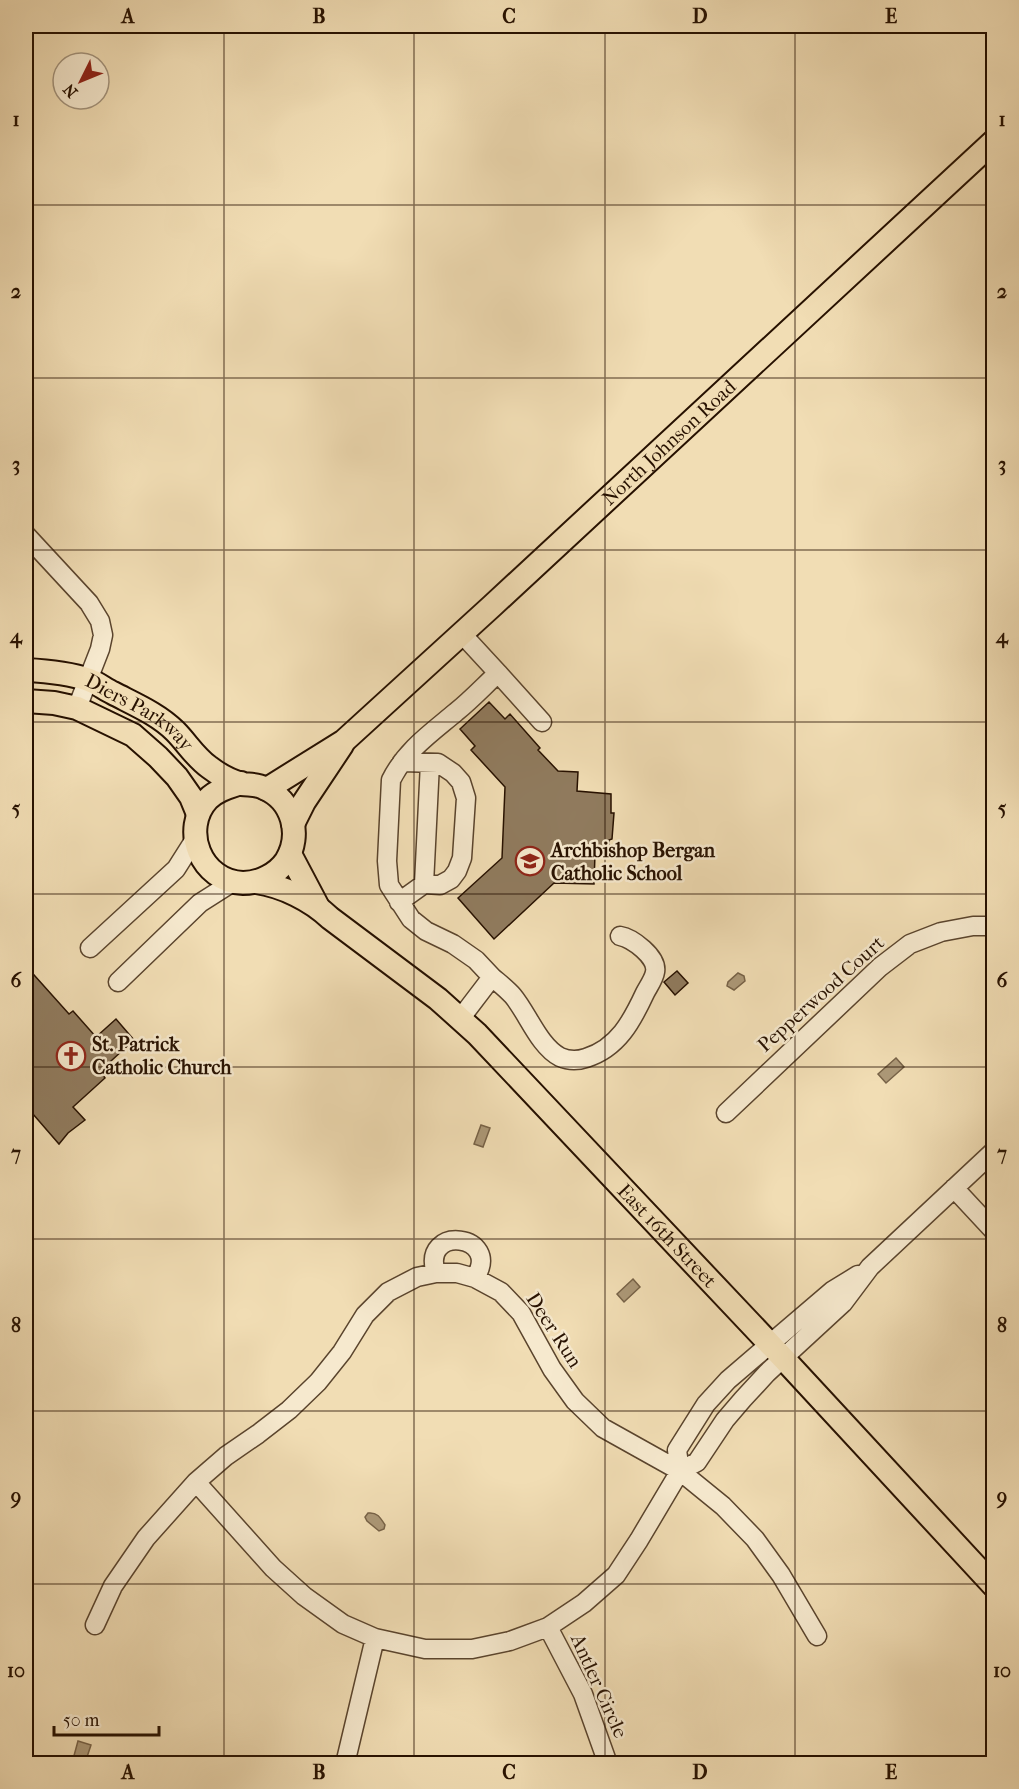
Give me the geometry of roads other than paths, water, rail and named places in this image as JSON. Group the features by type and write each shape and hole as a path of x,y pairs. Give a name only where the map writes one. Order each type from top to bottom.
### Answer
{"main road":[{"name":"North Johnson Road","path":"267,789 344,741 993,141"},
{"name":"Diers Parkway","path":"26,670 89,680 157,716 202,762 241,783"},
{"name":"Diers Parkway","path":"26,701 54,703 77,708 133,735 177,777 191,797 198,814"},
{"name":"North Johnson Road","path":"293,824 304,802 344,741"},
{"path":"241,783 267,789 284,803 292,816 294,837 290,854 274,873 256,882 233,882 219,876 211,870 198,852 195,840 198,814 208,799 222,789 241,783"},
{"name":"East 16th Street","path":"290,854 318,907"},
{"name":"East 16th Street","path":"256,882 273,885 318,907 438,999 477,1034 777,1352 993,1586"}],"street":[{"path":"26,535 89,603 100,621 103,635 100,649 77,708"},
{"path":"462,634 542,722"},
{"path":"498,673 410,750 391,780 387,861 389,885 411,919 426,931 453,944 476,960 511,994 551,1051 572,1061 583,1059 607,1048 620,1036 639,1007 655,972 655,964 643,950 628,937 620,936"},
{"path":"399,902 424,884 440,885 451,879 457,871 462,858 466,798 464,789 453,773 438,763 402,762"},
{"path":"424,884 430,763"},
{"path":"90,948 176,868 195,840"},
{"path":"118,982 200,903 233,882"},
{"name":"Pepperwood Court","path":"726,1113 880,967 910,944 941,932 973,926 993,926"},
{"path":"460,1019 492,977"},
{"path":"196,1482 273,1568 304,1596 344,1624 375,1638 425,1649 472,1649 510,1641 548,1627 584,1603 616,1575 680,1471 697,1462 725,1420 766,1373 777,1352 832,1291 870,1267 993,1151"},
{"path":"954,1188 993,1231"},
{"path":"436,1273 434,1258 437,1250 449,1241 457,1239 464,1240 477,1249 481,1264 475,1278"},
{"name":"Deer Run","path":"95,1625 113,1586 146,1538 196,1482 226,1456 289,1410 318,1382 342,1352 365,1315 388,1292 417,1276 457,1273 475,1278 501,1292 521,1313 552,1369 575,1401 603,1428 680,1471 723,1506 755,1539 781,1575 817,1636"},
{"path":"680,1471 677,1450 706,1404 750,1359 777,1352"},
{"name":"Antler Circle","path":"548,1627 583,1694 608,1764"},
{"path":"345,1764 375,1638"}],"place":[{"name":"Archbishop Bergan Catholic School","path":"530,861"},
{"name":"St. Patrick Catholic Church","path":"71,1056"}]}
